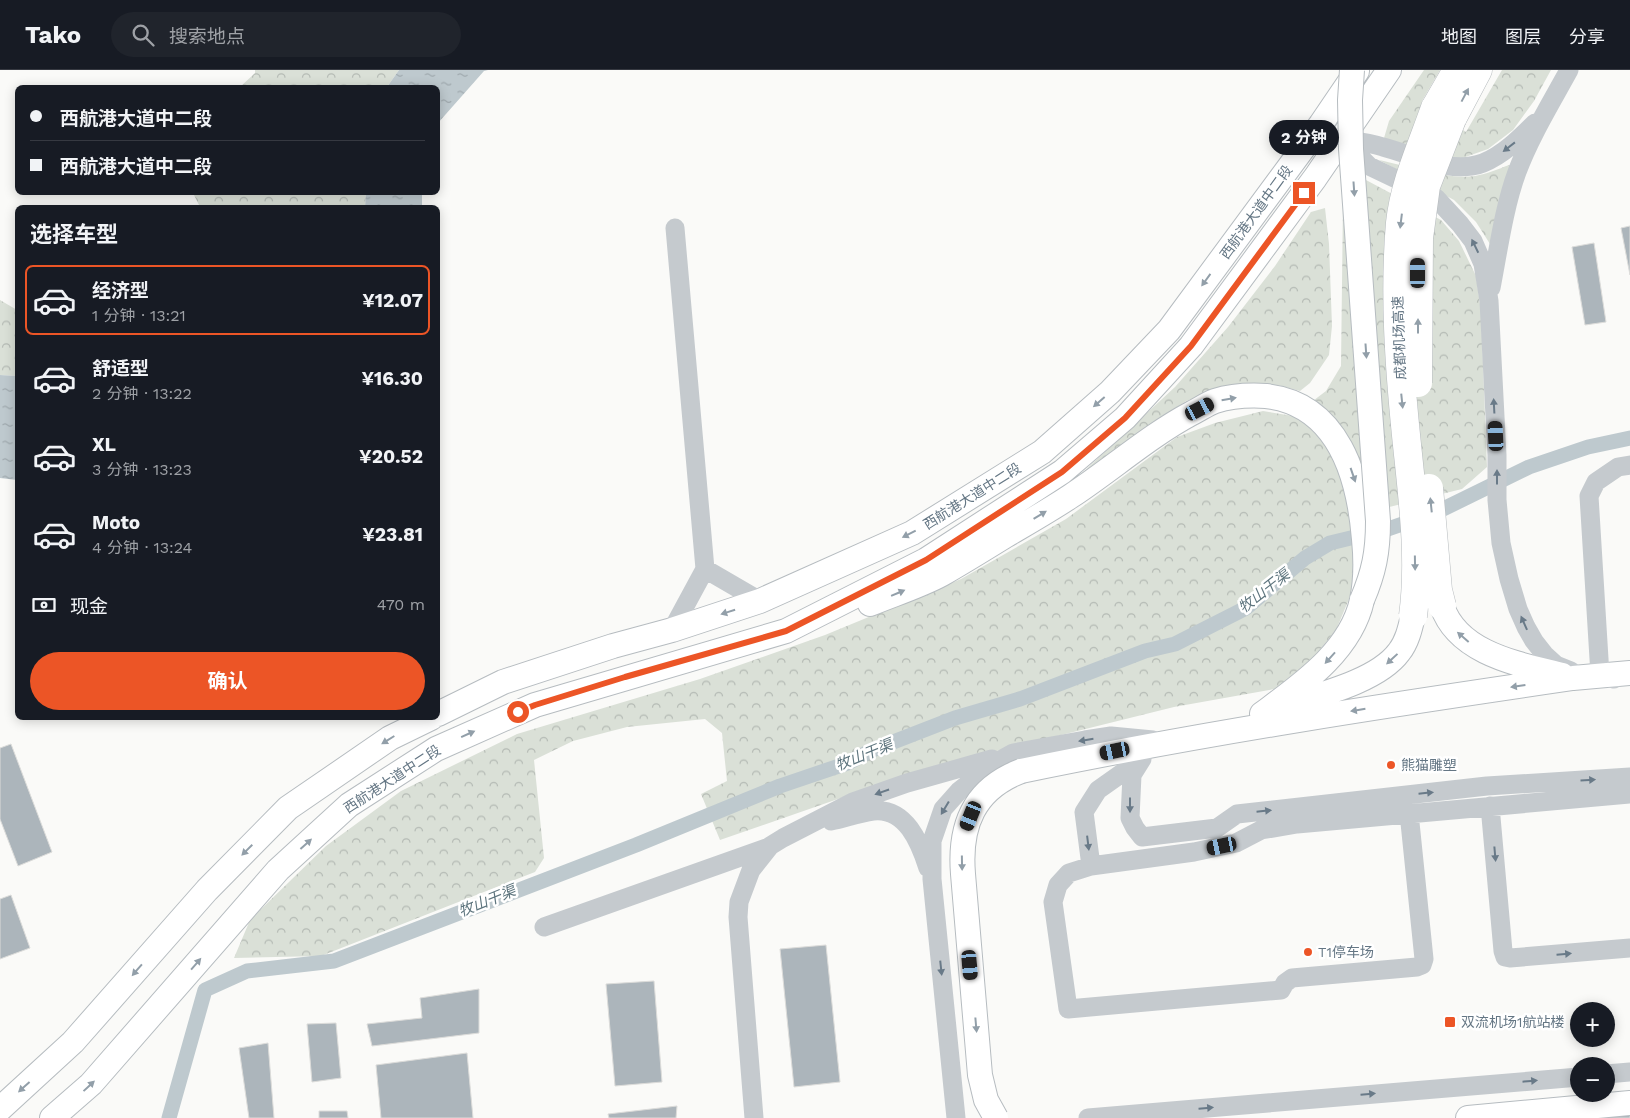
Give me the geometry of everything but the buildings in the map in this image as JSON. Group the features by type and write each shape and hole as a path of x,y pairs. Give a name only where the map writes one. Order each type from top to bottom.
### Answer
{"highway":[{"name":"成都机场高速","path":"1413,616 1416,597 1414,524 1400,380 1397,299 1400,222 1406,192 1435,108 1457,70"},
{"name":"成都机场高速","path":"1442,606 1438,590 1418,379 1419,238 1426,186 1452,119 1478,70"}],"main road":[{"path":"1262,714 1331,657 1354,621 1374,570 1378,521 1351,149 1350,100 1352,70"},
{"name":"西航港大道中二段","path":"440,713 502,682 760,601 912,533 1042,452 1110,392 1169,330 1321,124 1358,70"},
{"name":"西航港大道中二段","path":"52,1118 91,1084 278,870 349,805 436,749 535,705 786,631 926,560 1062,472 1125,418 1191,346 1316,178 1389,70"},
{"path":"786,631 856,610 940,575 1072,496 1168,426 1215,401 1251,395 1279,398 1304,408 1320,420 1337,440 1357,487 1365,542 1365,575 1362,600"},
{"path":"1442,606 1457,632 1468,642 1483,651 1511,661 1586,676"},
{"path":"1182,739 1262,714 1348,684 1375,672 1393,660 1400,652 1410,631 1413,616"},
{"path":"996,1118 984,1095 980,1075 962,848 966,828 983,795 1017,762 1182,739 1415,701 1586,676 1630,673"},
{"path":"0,1108 73,1042 207,890 288,808 390,738 427,720"},
{"path":"1468,1118 1630,1104"}],"street":[{"path":"1489,302 1502,232 1517,173 1545,114 1569,70"},
{"path":"1342,139 1381,146 1450,167 1466,167 1483,163 1500,154 1545,114"},
{"path":"1321,124 1342,139 1369,166 1436,198 1473,241 1483,264 1489,302 1497,455 1497,500 1501,543 1513,594 1526,627 1545,655 1556,665 1586,676 1630,683"},
{"path":"672,630 705,569 675,228"},
{"path":"1586,676 1589,496 1596,482 1618,467 1630,465"},
{"path":"705,569 760,601"},
{"path":"1091,866 1084,812 1098,790 1142,759 1182,739"},
{"path":"1142,759 1132,775 1130,818 1142,837 1217,828 1237,814 1487,786 1630,777"},
{"path":"544,927 770,846 853,802 908,783 1017,762"},
{"path":"956,1118 932,879 932,841 943,809 954,796 975,777 1017,762"},
{"path":"1409,813 1424,959 1422,965 1418,968 1292,978 1283,987 1067,1005 1054,902 1058,885 1069,873 1091,866 1194,852 1236,843 1261,830 1297,824 1409,813 1630,794"},
{"path":"1490,806 1505,956 1510,958 1630,948"},
{"path":"803,828 873,811 889,814 904,821 911,830 922,851 932,879"},
{"path":"754,1118 738,917 739,902 751,870 770,846"},
{"path":"1615,1073 1630,1072"},
{"path":"1088,1118 1570,1078"}],"green space":[{"path":"255,70 399,70 388,85 242,85 255,73"},
{"path":"1424,70 1440,70 1422,101 1466,132 1502,70 1551,70 1534,101 1513,130 1488,149 1457,160 1384,138 1389,121"},
{"path":"1379,160 1427,172 1464,177 1484,174 1509,165 1511,167 1490,244 1476,222 1454,200"},
{"path":"1366,180 1441,220 1459,241 1476,276 1481,311 1487,467 1462,489 1357,515 1358,571 1336,630 1309,663 1280,688 1174,707 924,769 720,840 701,794 727,781 722,733 705,719 627,727 573,741 534,760 544,858 535,872 321,956 234,958 250,920 326,846 401,791 517,734 700,679 825,635 961,579 1066,519 1177,437 1215,423 1263,411 1293,416 1326,391 1341,366 1343,202"},
{"path":"194,195 366,195 365,205 199,205"},
{"path":"1325,208 1329,244 1332,326 1329,355 1310,383 1300,391 1278,385 1233,384 1186,401 1067,487 1175,387 1228,327 1275,266 1311,212"},
{"path":"0,300 15,309 15,376 0,375"}],"water":[{"path":"399,70 488,70 484,71 440,121 440,85 388,85"},
{"path":"366,195 422,195 422,205 365,205"},
{"path":"0,375 15,376 15,480 0,478"}],"waterway":[{"name":"牧山干渠","path":"169,1118 205,990 247,971 334,961 636,845 780,786 848,763 870,751 955,718 1020,699 1145,651 1175,644 1246,608 1305,558 1330,543 1388,529 1437,512 1529,467 1588,447 1630,438"}],"place":[{"name":"熊猫雕塑","path":"1391,765"},
{"name":"T1停车场","path":"1308,952"},
{"name":"双流机场1航站楼","path":"1450,1022"}],"route":[{"path":"518,712 625,677 786,631 926,560 1062,472 1125,418 1191,346 1304,193"}]}
